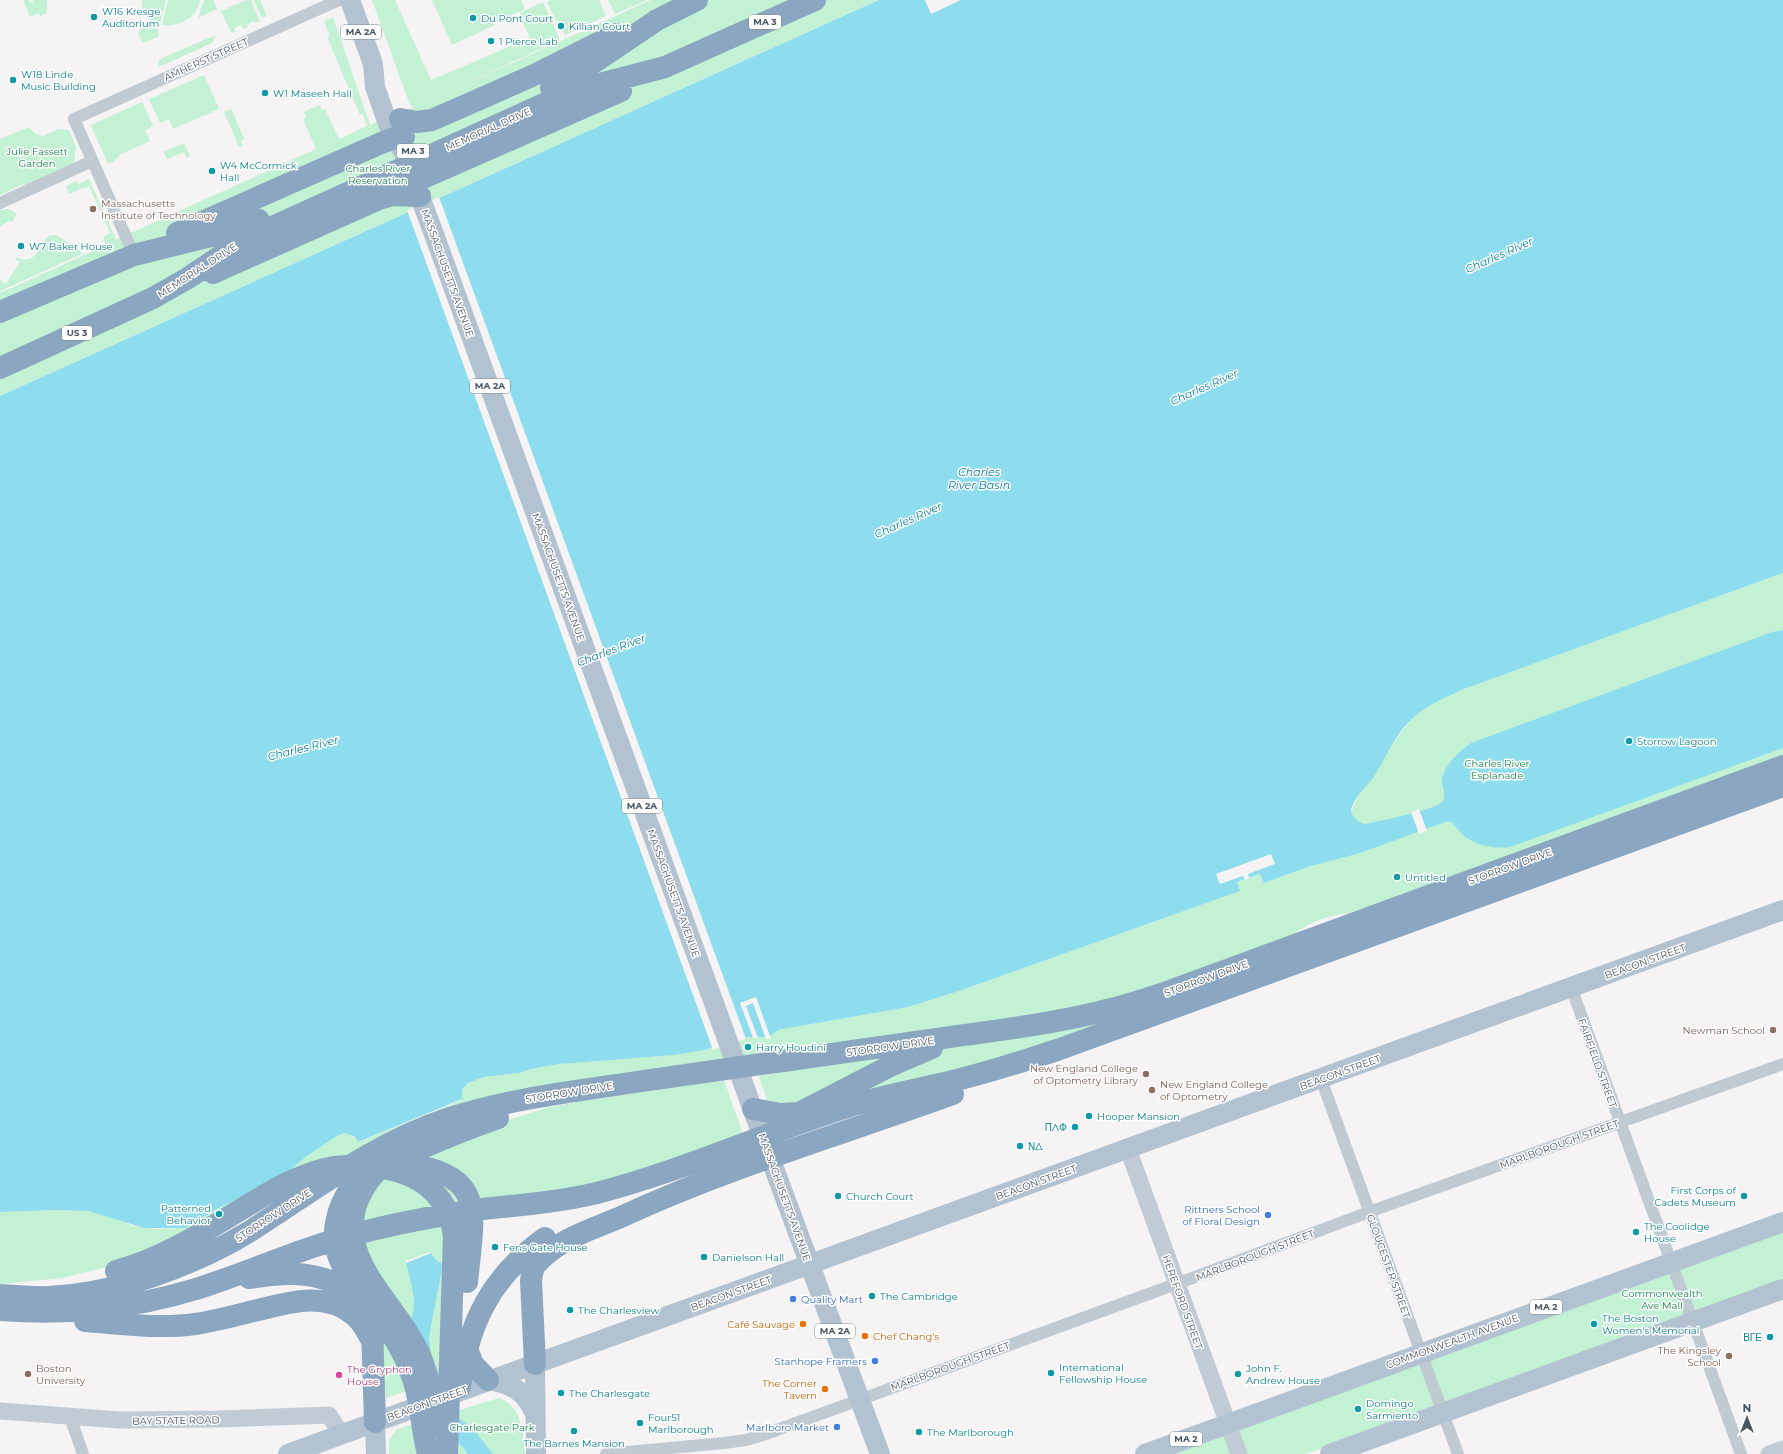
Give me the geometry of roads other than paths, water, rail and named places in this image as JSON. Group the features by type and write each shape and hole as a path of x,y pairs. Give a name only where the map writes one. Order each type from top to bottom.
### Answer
{"highway":[{"name":"MEMORIAL DRIVE","path":"0,312 134,255 227,232 255,222 526,100 576,74 641,30 675,10 697,0"},
{"name":"MEMORIAL DRIVE","path":"0,368 153,298 188,278 240,243 258,234 546,103 581,89 660,69 815,0"},
{"path":"134,255 167,237 400,139 421,122 435,119 532,76 624,31 675,10"},
{"path":"153,298 378,199 417,189 594,102 662,74 716,45"},
{"name":"STORROW DRIVE","path":"0,1295 38,1297 62,1296 109,1288 161,1272 224,1246 339,1172 400,1138 446,1119 479,1110 520,1100 568,1092 965,1035 1080,1016 1117,1008 1153,997 1783,766"},
{"name":"STORROW DRIVE","path":"285,1265 330,1241 385,1226 454,1213 581,1196 618,1187 706,1158 850,1106 952,1081 1076,1044 1783,786"},
{"path":"753,1109 781,1114 796,1114 910,1057 965,1035"},
{"path":"534,1364 532,1272 537,1262 570,1238 653,1201 1030,1066 1076,1044"},
{"path":"375,1422 371,1322 369,1314 338,1254 335,1242 335,1224 341,1205 353,1184 370,1170 460,1132 568,1092"},
{"path":"387,1164 367,1182 358,1199 353,1216 352,1232 361,1263 412,1338 426,1371 432,1398 434,1454"},
{"path":"0,1289 79,1279 126,1268 176,1248 290,1181 334,1168 352,1166 423,1174 446,1174 459,1184 465,1191 472,1207 473,1218 463,1314 464,1335 468,1353 473,1364 488,1380"},
{"path":"423,1174 449,1216 454,1241 447,1454"},
{"path":"451,1454 462,1370 467,1345 477,1318 492,1292 509,1270 525,1254 557,1231 586,1218 653,1201"},
{"path":"35,1313 115,1308 159,1299 223,1279 285,1265 339,1284 361,1299 390,1332 402,1353 414,1383 428,1454"},
{"path":"0,1310 35,1313 78,1321 139,1326 172,1326 207,1322 294,1301 315,1300 333,1304 350,1312 361,1323 373,1342"}],"main road":[{"name":"MASSACHUSETTS AVENUE","path":"350,0 373,64 389,90 400,139 417,189 774,1168 880,1454"},
{"name":"BEACON STREET","path":"288,1454 1783,910"},
{"name":"COMMONWEALTH AVENUE","path":"1145,1454 1783,1222"},
{"path":"1330,1454 1783,1289"},
{"path":"534,1364 536,1454"},
{"path":"488,1380 513,1387 524,1396 535,1414"},
{"path":"375,1422 376,1454"}],"street":[{"name":"AMHERST STREET","path":"92,161 74,119 339,0"},
{"path":"0,203 92,161 134,255"},
{"name":"FAIRFIELD STREET","path":"1571,987 1741,1454"},
{"name":"MARLBOROUGH STREET","path":"606,1454 746,1440 1370,1212 1783,1064"},
{"name":"GLOUCESTER STREET","path":"1320,1079 1458,1454"},
{"name":"HEREFORD STREET","path":"1128,1149 1239,1454"},
{"name":"BAY STATE ROAD","path":"0,1411 120,1420 219,1419 329,1415 342,1435"},
{"path":"70,1417 83,1454"},
{"path":"1769,1454 1783,1449"}],"water":[{"name":"Charles River Basin","path":"879,0 1783,0 1783,573 1464,689 1444,698 1420,712 1407,723 1391,746 1378,771 1354,802 1351,811 1356,820 1366,824 1407,815 1430,808 1444,799 1442,782 1448,765 1461,750 1471,743 1772,632 1783,630 1783,748 1510,847 1497,848 1478,844 1467,838 1456,826 1448,821 1360,853 1311,866 1264,883 1260,874 1237,882 1240,891 959,991 908,1007 778,1030 772,1035 766,1037 748,1037 704,1050 675,1055 559,1064 531,1069 519,1073 484,1077 468,1083 462,1090 462,1099 358,1142 355,1137 348,1134 343,1133 335,1137 307,1156 281,1177 219,1208 186,1228 144,1228 88,1211 56,1210 0,1212 0,396"},
{"path":"431,1253 436,1260 443,1264 429,1339 431,1355 454,1411 460,1419 474,1430 493,1454 468,1454 461,1445 440,1429 410,1321 413,1314 414,1299 406,1263"}],"place":[{"name":"W16 Kresge Auditorium","path":"94,17"},
{"name":"Du Pont Court","path":"473,18"},
{"name":"Killian Court","path":"561,26"},
{"name":"1 Pierce Lab","path":"491,41"},
{"name":"W18 Linde Music Building","path":"13,80"},
{"name":"W1 Maseeh Hall","path":"265,93"},
{"name":"W4 McCormick Hall","path":"212,171"},
{"name":"Massachusetts Institute of Technology","path":"93,209"},
{"name":"W7 Baker House","path":"21,246"},
{"name":"Storrow Lagoon","path":"1629,741"},
{"name":"Untitled","path":"1397,877"},
{"name":"Newman School","path":"1773,1030"},
{"name":"Harry Houdini","path":"748,1047"},
{"name":"New England College of Optometry Library","path":"1146,1074"},
{"name":"New England College of Optometry","path":"1152,1090"},
{"name":"Hooper Mansion","path":"1089,1116"},
{"name":"ΠΛΦ","path":"1075,1127"},
{"name":"ΝΔ","path":"1020,1146"},
{"name":"Church Court","path":"838,1196"},
{"name":"First Corps of Cadets Museum","path":"1744,1196"},
{"name":"Patterned Behavior","path":"219,1214"},
{"name":"Rittners School of Floral Design","path":"1268,1215"},
{"name":"The Coolidge House","path":"1636,1232"},
{"name":"Fens Gate House","path":"495,1247"},
{"name":"Danielson Hall","path":"704,1257"},
{"name":"The Cambridge","path":"872,1296"},
{"name":"Quality Mart","path":"793,1299"},
{"name":"The Charlesview","path":"570,1310"},
{"name":"Café Sauvage","path":"803,1324"},
{"name":"The Boston Women's Memorial","path":"1594,1324"},
{"name":"Chef Chang's","path":"865,1336"},
{"name":"ΒΓΕ","path":"1770,1337"},
{"name":"The Kingsley School","path":"1729,1356"},
{"name":"Stanhope Framers","path":"875,1361"},
{"name":"International Fellowship House","path":"1051,1373"},
{"name":"Boston University","path":"28,1374"},
{"name":"John F. Andrew House","path":"1238,1374"},
{"name":"The Gryphon House","path":"339,1375"},
{"name":"The Corner Tavern","path":"825,1389"},
{"name":"The Charlesgate","path":"561,1393"},
{"name":"Domingo Sarmiento","path":"1358,1409"},
{"name":"Four51 Marlborough","path":"640,1423"},
{"name":"Marlboro Market","path":"837,1427"},
{"name":"The Barnes Mansion","path":"574,1431"},
{"name":"The Marlborough","path":"919,1432"}],"park label":[{"name":"Julie Fassett Garden","path":"37,156"},
{"name":"Charles River Reservation","path":"378,174"},
{"name":"Charles River Esplanade","path":"1497,768"},
{"name":"Commonwealth Ave Mall","path":"1662,1298"},
{"name":"Charlesgate Park","path":"492,1427"}],"water label":[{"name":"Charles River","path":"1499,255"},
{"name":"Charles River","path":"1204,387"},
{"name":"Charles River","path":"908,520"},
{"name":"Charles River","path":"611,650"},
{"name":"Charles River","path":"303,748"}]}
